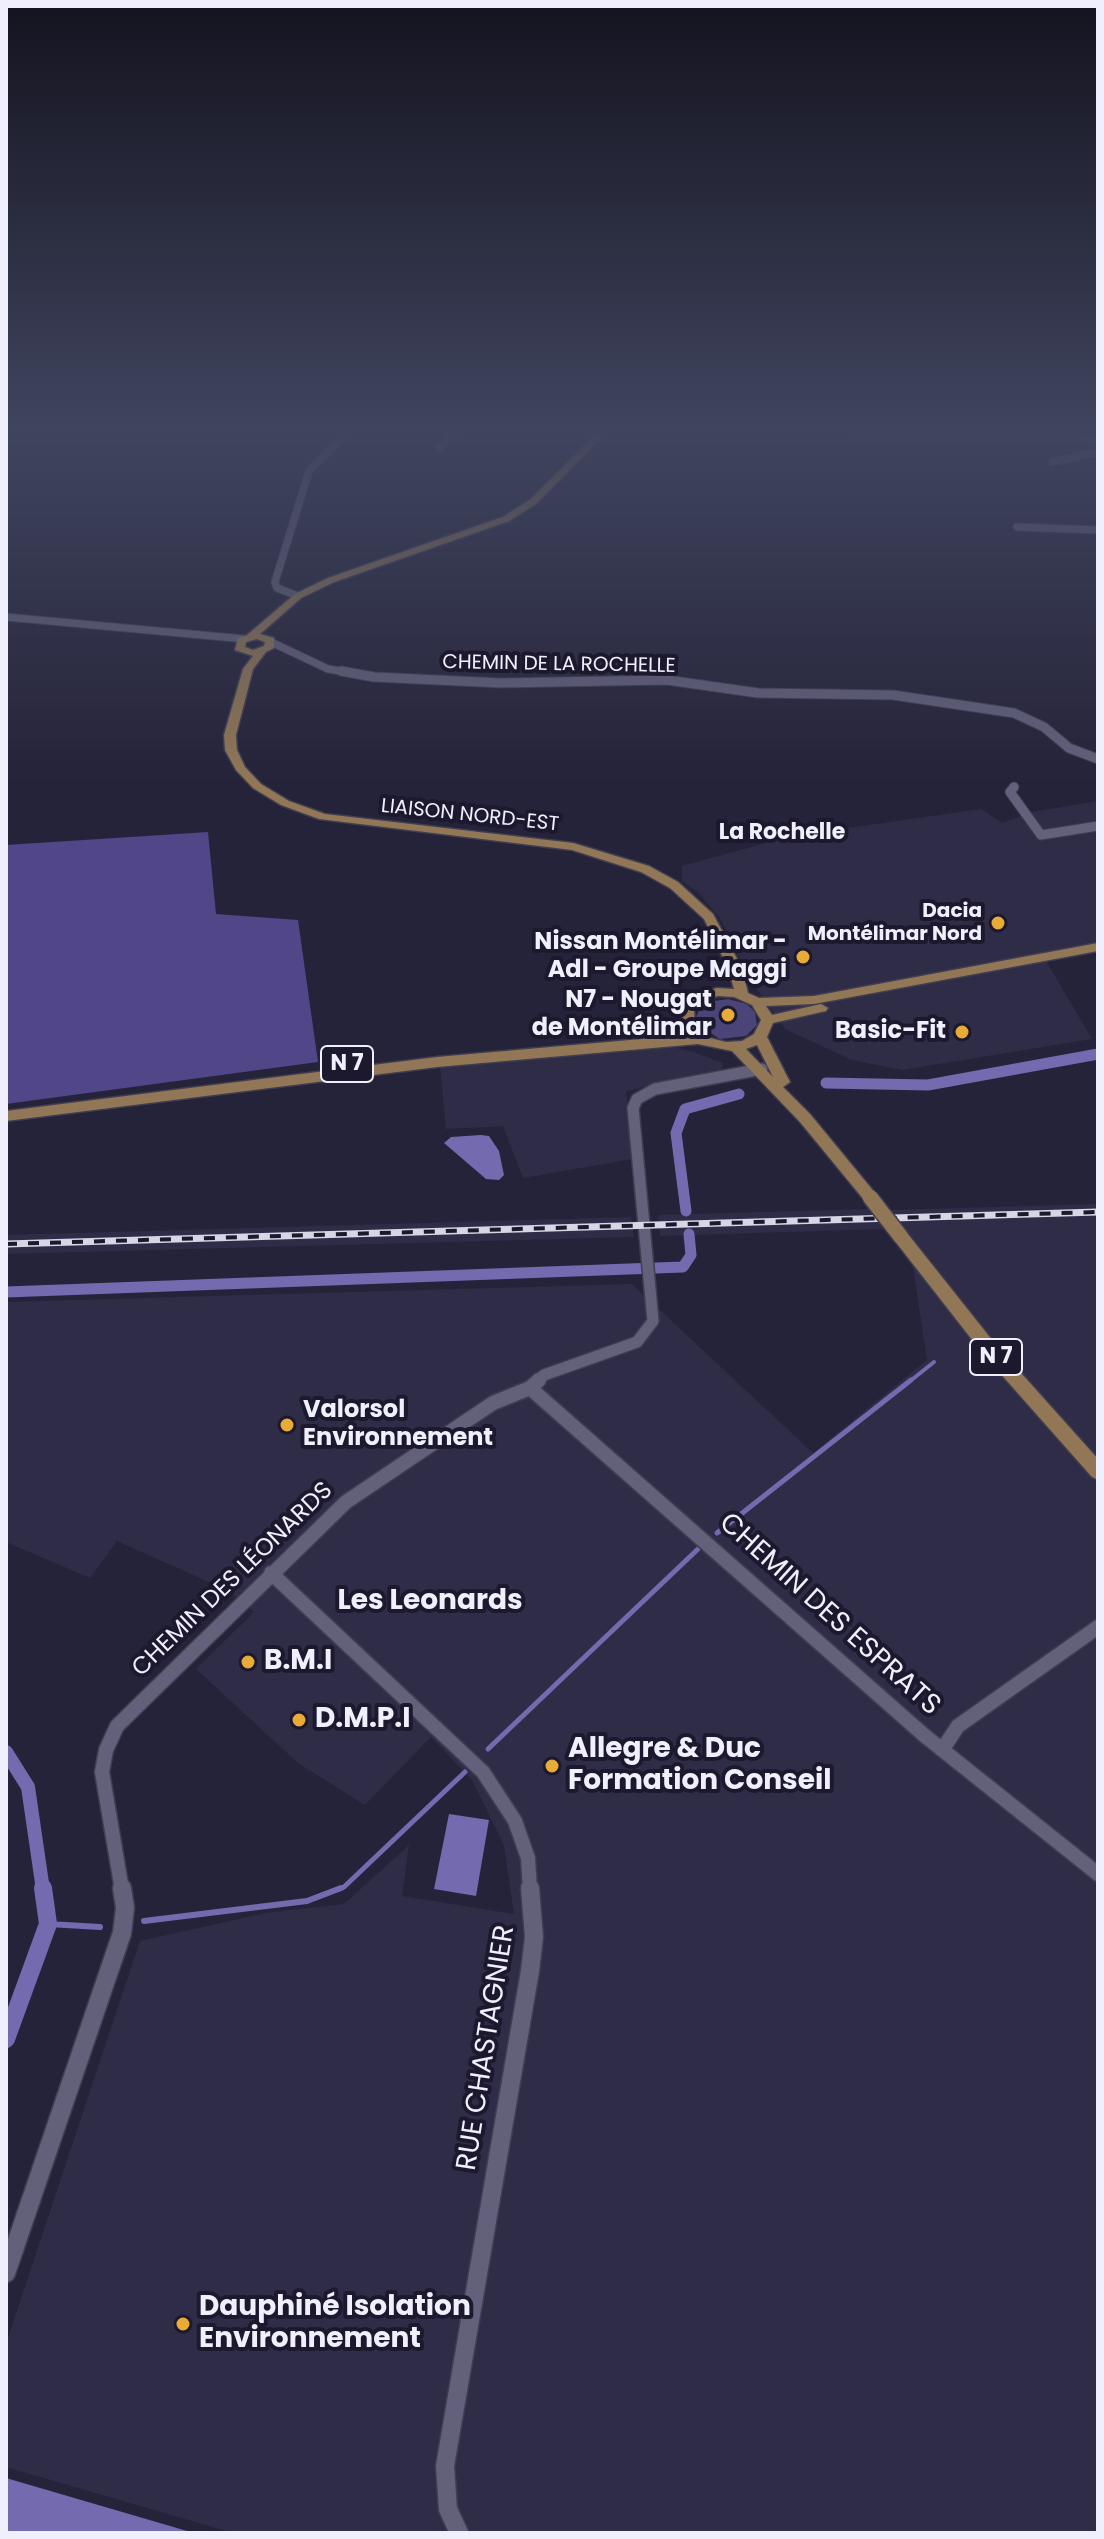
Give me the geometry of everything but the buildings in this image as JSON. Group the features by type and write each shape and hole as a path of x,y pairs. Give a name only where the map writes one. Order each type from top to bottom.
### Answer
{"main road":[{"path":"245,643 298,596 331,580 424,547"},
{"path":"245,643 266,645 267,621"},
{"name":"LIAISON NORD-EST","path":"245,643 248,669"},
{"name":"LIAISON NORD-EST","path":"266,645 248,669 230,735 231,750 240,768 257,786 285,803 356,823 573,847 645,869 696,903 709,917 729,954 742,995"},
{"path":"768,1020 760,1037 736,1047 715,1045 699,1039 686,1023 692,1003 717,992 742,995 757,1002 814,1000 1098,947"},
{"path":"717,992 729,954"},
{"path":"768,1020 852,1000 1098,955"},
{"path":"757,1002 768,1020"},
{"name":"N 7","path":"6,1107 388,1059 622,1038 668,1032 686,1023"},
{"name":"N 7","path":"760,1037 805,1118"},
{"name":"N 7","path":"6,1116 437,1062 699,1039"},
{"name":"N 7","path":"736,1047 762,1069 805,1118 990,1350 1098,1472"}],"street":[{"path":"286,547 275,582 277,588 298,596"},
{"path":"6,617 245,643"},
{"name":"CHEMIN DE LA ROCHELLE","path":"266,645 297,652 328,669 374,677 501,683 667,680 747,692 893,695 1014,713 1044,727 1069,748 1098,759"},
{"path":"1014,787 1010,792 1041,835 1098,826"},
{"name":"CHEMIN DES LÉONARDS","path":"6,2273 122,1933 125,1908 102,1772 106,1750 117,1726 346,1502 493,1403 530,1388 544,1375 637,1342 653,1321 633,1108 637,1099 655,1089 762,1069"},
{"name":"CHEMIN DES ESPRATS","path":"530,1388 942,1750 1098,1874"},
{"name":"RUE CHASTAGNIER","path":"271,1573 483,1772 515,1821 528,1858 534,1937 530,1971 445,2466 448,2509 459,2533"},
{"path":"942,1750 966,1720 1098,1627"}],"shaded area":[{"path":"1098,801 1098,944 1042,954 1092,1039 902,1070 852,1060 785,1029 750,979 720,918 698,892 682,881 682,866 792,836 981,809 1002,823 1032,812"},
{"path":"208,832 216,914 298,920 318,1062 6,1104 6,845"},
{"path":"728,999 747,1004 755,1012 757,1025 746,1036 720,1039 699,1026 696,1017 700,1008 708,1002"},
{"path":"666,1046 723,1063 722,1070 626,1091 632,1159 523,1178 503,1126 446,1129 440,1065"},
{"path":"489,1136 499,1151 504,1175 499,1180 486,1179 444,1143 451,1137"},
{"path":"1098,1204 1098,2533 233,2533 6,2467 6,2344 140,1941 266,1913 344,1904 409,1845 402,1896 514,1914 504,1845 472,1780 431,1737 365,1805 298,1763 196,1669 254,1612 229,1591 117,1541 90,1578 6,1542 6,1302 632,1284 813,1453 927,1360 908,1234 888,1210"},
{"path":"869,1209 884,1229 660,1236 658,1215"},
{"path":"631,1217 634,1237 6,1254 6,1235"},
{"path":"449,1814 489,1820 476,1896 434,1889"},
{"path":"6,2478 194,2533 6,2533"}],"waterway":[{"path":"826,1083 928,1085 1098,1054"},
{"path":"686,1211 676,1133 685,1109 739,1094"},
{"path":"6,1292 683,1267 691,1255 689,1234"},
{"path":"909,1382 934,1362"},
{"path":"717,1533 911,1380"},
{"path":"488,1749 698,1549"},
{"path":"6,1752 28,1787 43,1890"},
{"path":"336,1890 344,1887 465,1772"},
{"path":"6,2039 48,1924 43,1888"},
{"path":"144,1921 307,1901 341,1888"},
{"path":"48,1924 100,1927"}],"railway":[{"path":"6,1244 1098,1212"}],"place":[{"name":"Dacia Montélimar Nord","path":"998,923"},
{"name":"Nissan Montélimar - Adl - Groupe Maggi","path":"803,957"},
{"name":"N7 - Nougat de Montélimar","path":"728,1015"},
{"name":"Basic-Fit","path":"962,1032"},
{"name":"Valorsol Environnement","path":"287,1425"},
{"name":"B.M.I","path":"248,1662"},
{"name":"D.M.P.I","path":"299,1720"},
{"name":"Allegre & Duc Formation Conseil","path":"552,1766"},
{"name":"Dauphiné Isolation Environnement","path":"183,2324"}],"district":[{"name":"La Rochelle","path":"782,833"},
{"name":"Les Leonards","path":"430,1602"}]}
